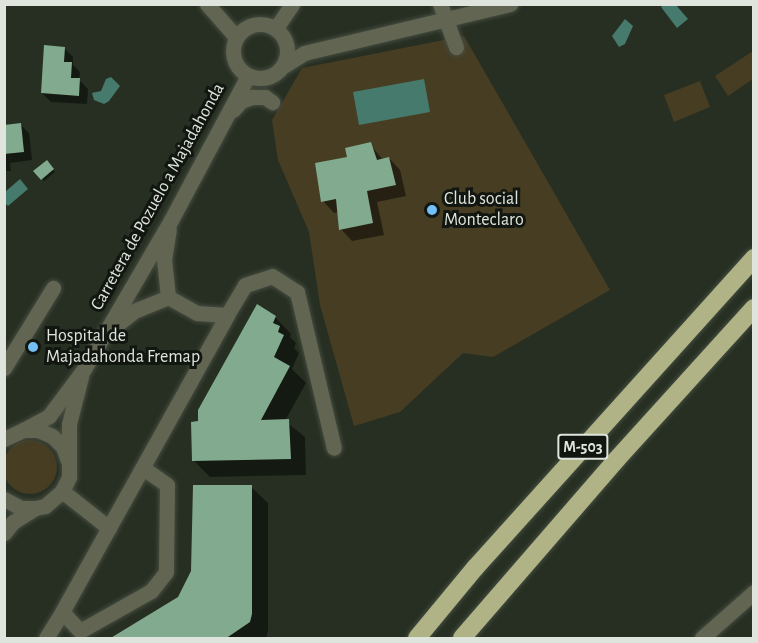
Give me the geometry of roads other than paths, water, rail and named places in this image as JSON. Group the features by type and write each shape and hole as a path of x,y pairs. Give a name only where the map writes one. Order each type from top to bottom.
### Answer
{"highway":[{"name":"M-503","path":"417,639 483,560 753,258"},
{"name":"M-503","path":"462,639 617,459 753,308"}],"street":[{"path":"207,4 236,38"},
{"path":"276,28 292,4"},
{"path":"440,4 456,47"},
{"path":"304,53 287,45 276,28 267,24 249,25 236,38 233,46 236,63 248,76 267,77 304,53 510,4"},
{"path":"282,67 287,58 287,45"},
{"name":"Carretera de Pozuelo a Majadahonda","path":"11,434 49,416 84,369 171,220 248,76"},
{"path":"226,116 241,101 252,97 265,97 272,102"},
{"path":"168,297 164,260 171,220"},
{"path":"46,639 245,285 272,276 297,292 334,448"},
{"path":"4,368 53,288"},
{"path":"168,297 197,313 227,315"},
{"path":"103,335 134,311 168,297"},
{"name":"Carretera de Pozuelo a Majadahonda","path":"63,491 69,477 69,424 84,369"},
{"path":"11,434 38,430 52,436 63,447 68,461"},
{"path":"62,612 80,630 151,591 166,573 167,485 143,468"},
{"path":"4,533 13,522 34,508 55,500 63,491 109,528"},
{"path":"4,499 21,508 34,508"},
{"path":"702,639 753,592"}],"water":[{"path":"676,5 688,19 677,28 661,7"},
{"path":"625,19 633,26 625,44 619,47 612,36"},
{"path":"111,77 120,86 109,101 104,104 94,100 92,93 101,91 106,79"},
{"path":"424,79 430,112 359,125 353,92"},
{"path":"20,179 28,189 8,206 5,203 5,192"}],"place":[{"name":"Club social Monteclaro","path":"432,210"},
{"name":"Hospital de Majadahonda Fremap","path":"33,347"}]}
